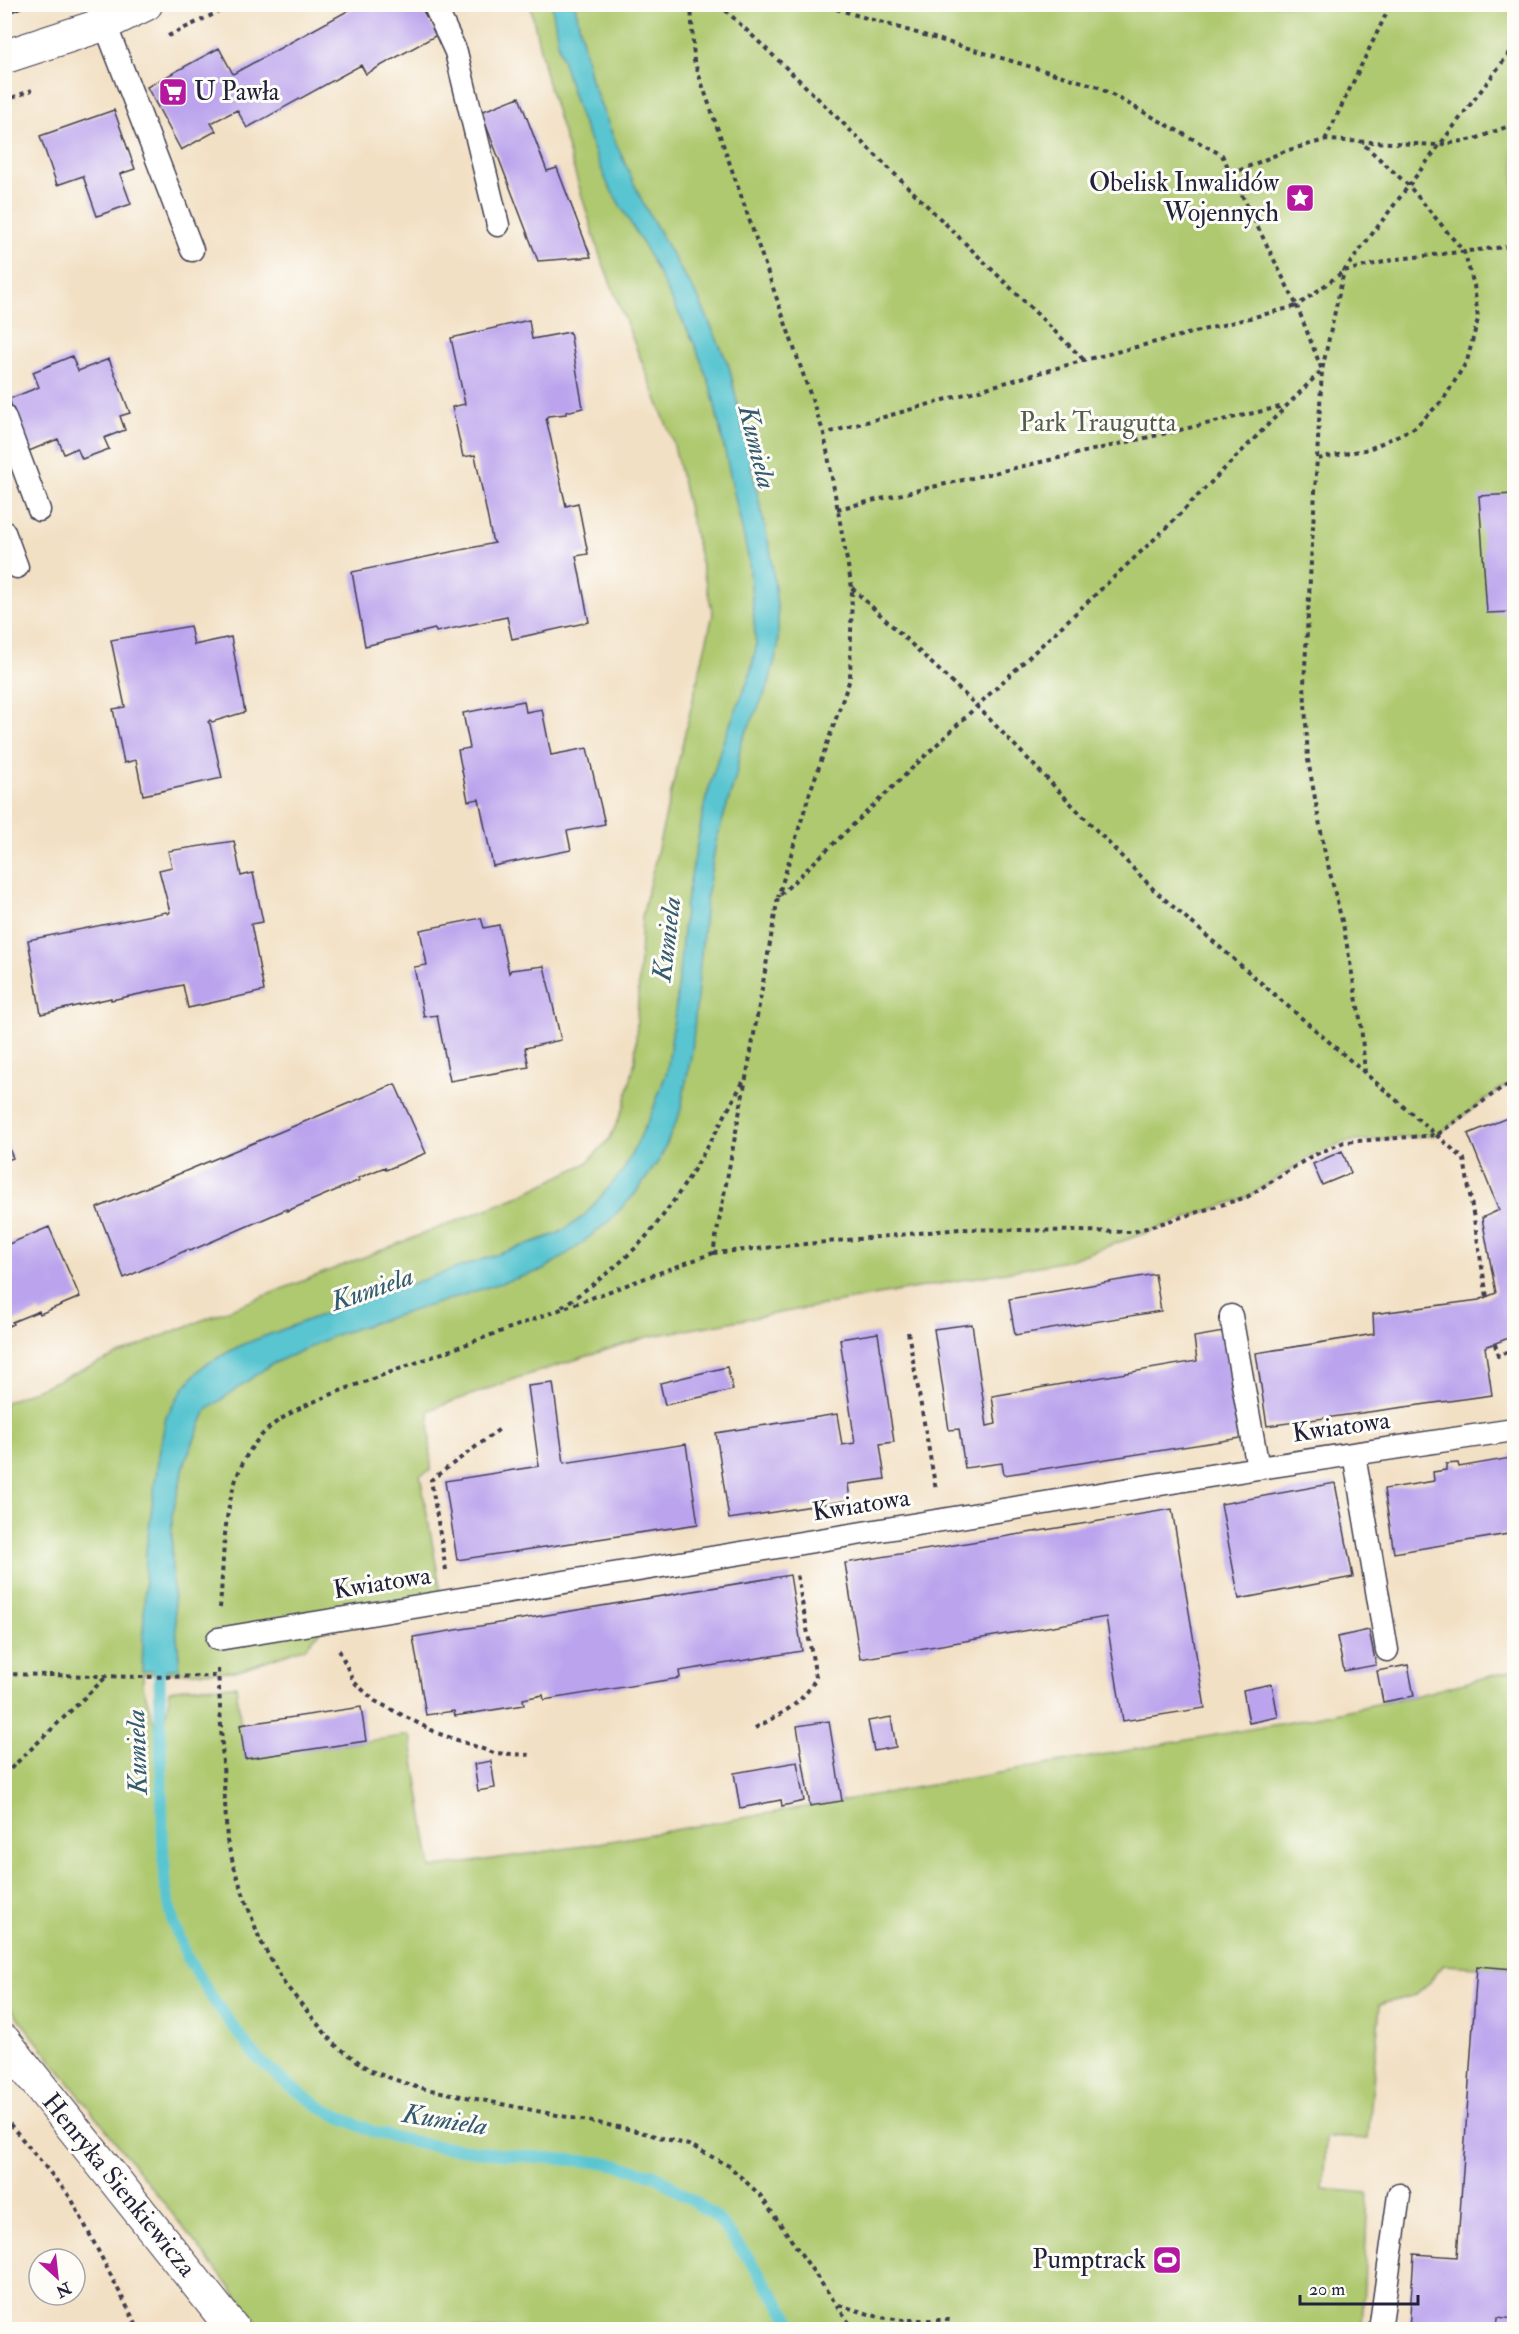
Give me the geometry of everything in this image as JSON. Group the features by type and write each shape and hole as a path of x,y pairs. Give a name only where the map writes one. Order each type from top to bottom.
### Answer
{"street":[{"path":"4,57 96,14 146,4"},
{"name":"Henryka Sienkiewicza","path":"4,2041 234,2330"}],"lane":[{"path":"434,4 456,52 498,225"},
{"path":"96,14 192,250"},
{"path":"4,416 39,510"},
{"path":"4,532 17,567"},
{"path":"1231,1316 1258,1468"},
{"name":"Kwiatowa","path":"218,1639 1258,1468 1515,1430"},
{"path":"1354,1454 1387,1650"},
{"path":"1380,2330 1399,2195"}],"path":[{"path":"691,4 694,61 824,434 852,588 850,679 810,792 778,897 713,1253"},
{"path":"719,4 1085,360"},
{"path":"819,4 1096,86 1222,155 1297,306 1322,369"},
{"path":"1325,140 1391,4"},
{"path":"824,434 1085,360 1297,306 1344,271 1515,47"},
{"path":"1231,174 1285,151 1325,140 1440,145 1476,139 1515,124"},
{"path":"1317,459 1369,449 1414,428 1443,400 1467,361 1478,319 1474,285 1464,252 1409,186 1360,141"},
{"path":"1344,271 1397,258 1515,246"},
{"path":"1344,271 1322,369 1304,684 1308,760 1325,853 1344,928 1361,1024 1365,1073"},
{"path":"778,897 1164,530 1322,369"},
{"path":"837,509 1286,406"},
{"path":"852,588 977,706 1154,890 1464,1159 1487,1297"},
{"path":"556,1311 608,1273 648,1234 682,1189 746,1076"},
{"path":"854,2330 760,2195 729,2166 692,2146 596,2121 416,2087 371,2071 334,2044 284,1983 260,1940 237,1877 227,1841 218,1639 230,1496 243,1465 253,1447 268,1430 309,1403 713,1253 960,1228 1133,1232 1247,1197 1310,1156 1344,1142 1437,1135 1500,1089 1515,1082"},
{"path":"908,1332 941,1521"},
{"path":"1495,1344 1498,1356 1515,1349"},
{"path":"451,1601 431,1480 501,1428"},
{"path":"755,1728 788,1711 810,1689 816,1677 791,1545"},
{"path":"330,1621 341,1658 354,1682 375,1701 447,1737 494,1753 532,1755"},
{"path":"4,1674 106,1677 219,1676"},
{"path":"4,1775 106,1677"},
{"path":"4,2117 71,2198 139,2330"},
{"path":"838,2305 879,2317 903,2320 953,2320"}],"green space":[{"name":"Park Traugutta","path":"530,5 1514,5 1514,1082 1500,1089 1437,1135 1344,1142 1310,1157 1247,1197 1066,1261 647,1337 518,1378 429,1410 431,1470 420,1475 443,1603 330,1621 306,1647 236,1671 143,1674 143,1686 161,1746 170,1691 186,1687 236,1686 245,1758 410,1735 431,1868 576,1847 1302,1720 1414,1696 1514,1670 1514,1969 1444,1965 1416,1995 1380,2004 1368,2139 1326,2137 1323,2189 1368,2193 1362,2329 263,2329 5,2001 4,1403 172,1332 515,1198 587,1163 610,1138 624,1107 635,1061 642,916 713,614 673,441 600,256 547,80"}],"water":[{"path":"552,5 575,5 591,80 615,141 642,201 698,297 729,366 771,554 778,613 778,648 768,687 741,743 736,776 716,842 706,901 692,1051 680,1113 660,1159 635,1194 608,1222 543,1270 338,1334 270,1365 207,1410 186,1459 172,1515 172,1579 180,1669 142,1671 146,1551 158,1460 166,1416 185,1386 203,1366 241,1345 332,1311 557,1234 584,1216 623,1171 651,1115 667,1071 677,997 685,908 705,802 722,744 749,678 756,647 749,561 711,388 695,345 643,244 608,185 579,114 559,49"}],"building":[{"path":"360,4 419,4 437,35 366,74 361,65 247,128 237,110 211,123 216,131 181,150 147,87 219,48 233,74"},
{"path":"519,97 547,171 557,168 591,257 538,261 481,112"},
{"path":"114,110 135,169 120,174 131,204 97,216 83,176 57,185 40,136"},
{"path":"529,320 532,339 570,332 583,408 546,418 566,506 578,503 588,554 576,556 589,622 512,639 507,617 436,632 435,629 365,646 352,572 495,543 492,539 475,455 463,457 452,407 465,404 451,338"},
{"path":"72,356 78,371 109,359 130,413 120,416 125,430 104,438 109,449 82,459 77,448 64,454 58,439 29,451 9,399 39,387 33,372"},
{"path":"1514,494 1514,612 1487,613 1479,496"},
{"path":"190,626 194,645 231,637 245,712 208,722 222,778 143,795 136,760 124,763 113,709 125,707 111,640"},
{"path":"524,701 526,712 542,709 551,755 587,748 605,824 567,831 571,850 493,866 479,799 468,801 458,750 470,748 463,713"},
{"path":"234,841 241,876 253,873 263,922 251,924 264,991 188,1008 183,985 41,1014 28,940 166,912 168,914 170,912 159,870 172,867 168,851"},
{"path":"481,918 484,928 499,925 509,973 511,970 544,966 561,1040 525,1048 529,1067 450,1081 437,1015 424,1017 414,967 427,965 420,930"},
{"path":"395,1084 426,1153 386,1170 385,1167 358,1178 360,1180 190,1251 189,1249 124,1278 97,1208"},
{"path":"1514,1115 1514,1336 1485,1347 1492,1395 1267,1426 1256,1353 1374,1334 1373,1314 1479,1300 1496,1293 1482,1218 1499,1210 1468,1134"},
{"path":"4,1137 13,1158 4,1161"},
{"path":"1342,1151 1351,1173 1322,1185 1313,1164"},
{"path":"49,1227 80,1297 40,1314 39,1311 12,1322 13,1324 4,1328 4,1246"},
{"path":"1155,1274 1161,1311 1015,1335 1009,1299"},
{"path":"972,1324 987,1426 996,1424 992,1396 1197,1361 1194,1337 1223,1332 1241,1438 1004,1475 1002,1463 965,1468 959,1429 949,1430 934,1329"},
{"path":"878,1333 894,1442 880,1444 885,1479 848,1484 850,1500 729,1519 716,1433 837,1414 842,1445 855,1443 840,1339"},
{"path":"727,1367 733,1390 665,1405 660,1383"},
{"path":"553,1383 564,1463 686,1444 698,1524 457,1560 445,1481 539,1466 528,1386"},
{"path":"1514,1453 1514,1533 1394,1553 1384,1489 1434,1481 1433,1472 1446,1470 1446,1464 1458,1463 1459,1467 1511,1458 1510,1454"},
{"path":"1335,1483 1353,1577 1239,1599 1221,1504"},
{"path":"1172,1509 1205,1708 1123,1721 1106,1617 860,1659 845,1563"},
{"path":"790,1575 802,1651 679,1671 680,1678 544,1700 543,1695 523,1699 524,1705 455,1716 454,1711 426,1715 413,1637"},
{"path":"1369,1630 1376,1665 1344,1671 1337,1637"},
{"path":"1408,1665 1414,1696 1383,1702 1377,1671"},
{"path":"1272,1684 1278,1717 1249,1723 1243,1690"},
{"path":"361,1707 366,1741 245,1759 240,1725"},
{"path":"891,1717 896,1747 874,1751 868,1721"},
{"path":"829,1721 842,1801 810,1806 797,1726"},
{"path":"491,1761 495,1788 478,1791 474,1764"},
{"path":"797,1762 804,1801 782,1806 781,1800 740,1808 734,1773"},
{"path":"1477,1966 1514,1969 1514,2319 1498,2317 1497,2330 1409,2330 1414,2254 1457,2257"},
{"path":"4,2312 13,2330 4,2330"}],"waterway":[{"name":"Kumiela","path":"159,1654 163,1847 166,1889 173,1922 188,1959 214,2001 256,2057 288,2085 325,2110 373,2132 429,2145 498,2154 608,2163 655,2175 716,2217 750,2260 797,2330"}],"tram line":[{"path":"4,15 30,4"}],"place":[{"name":"U Pawła","path":"173,92"},
{"name":"Obelisk Inwalidów Wojennych","path":"1300,198"},
{"name":"Pumptrack","path":"1167,2260"}]}
